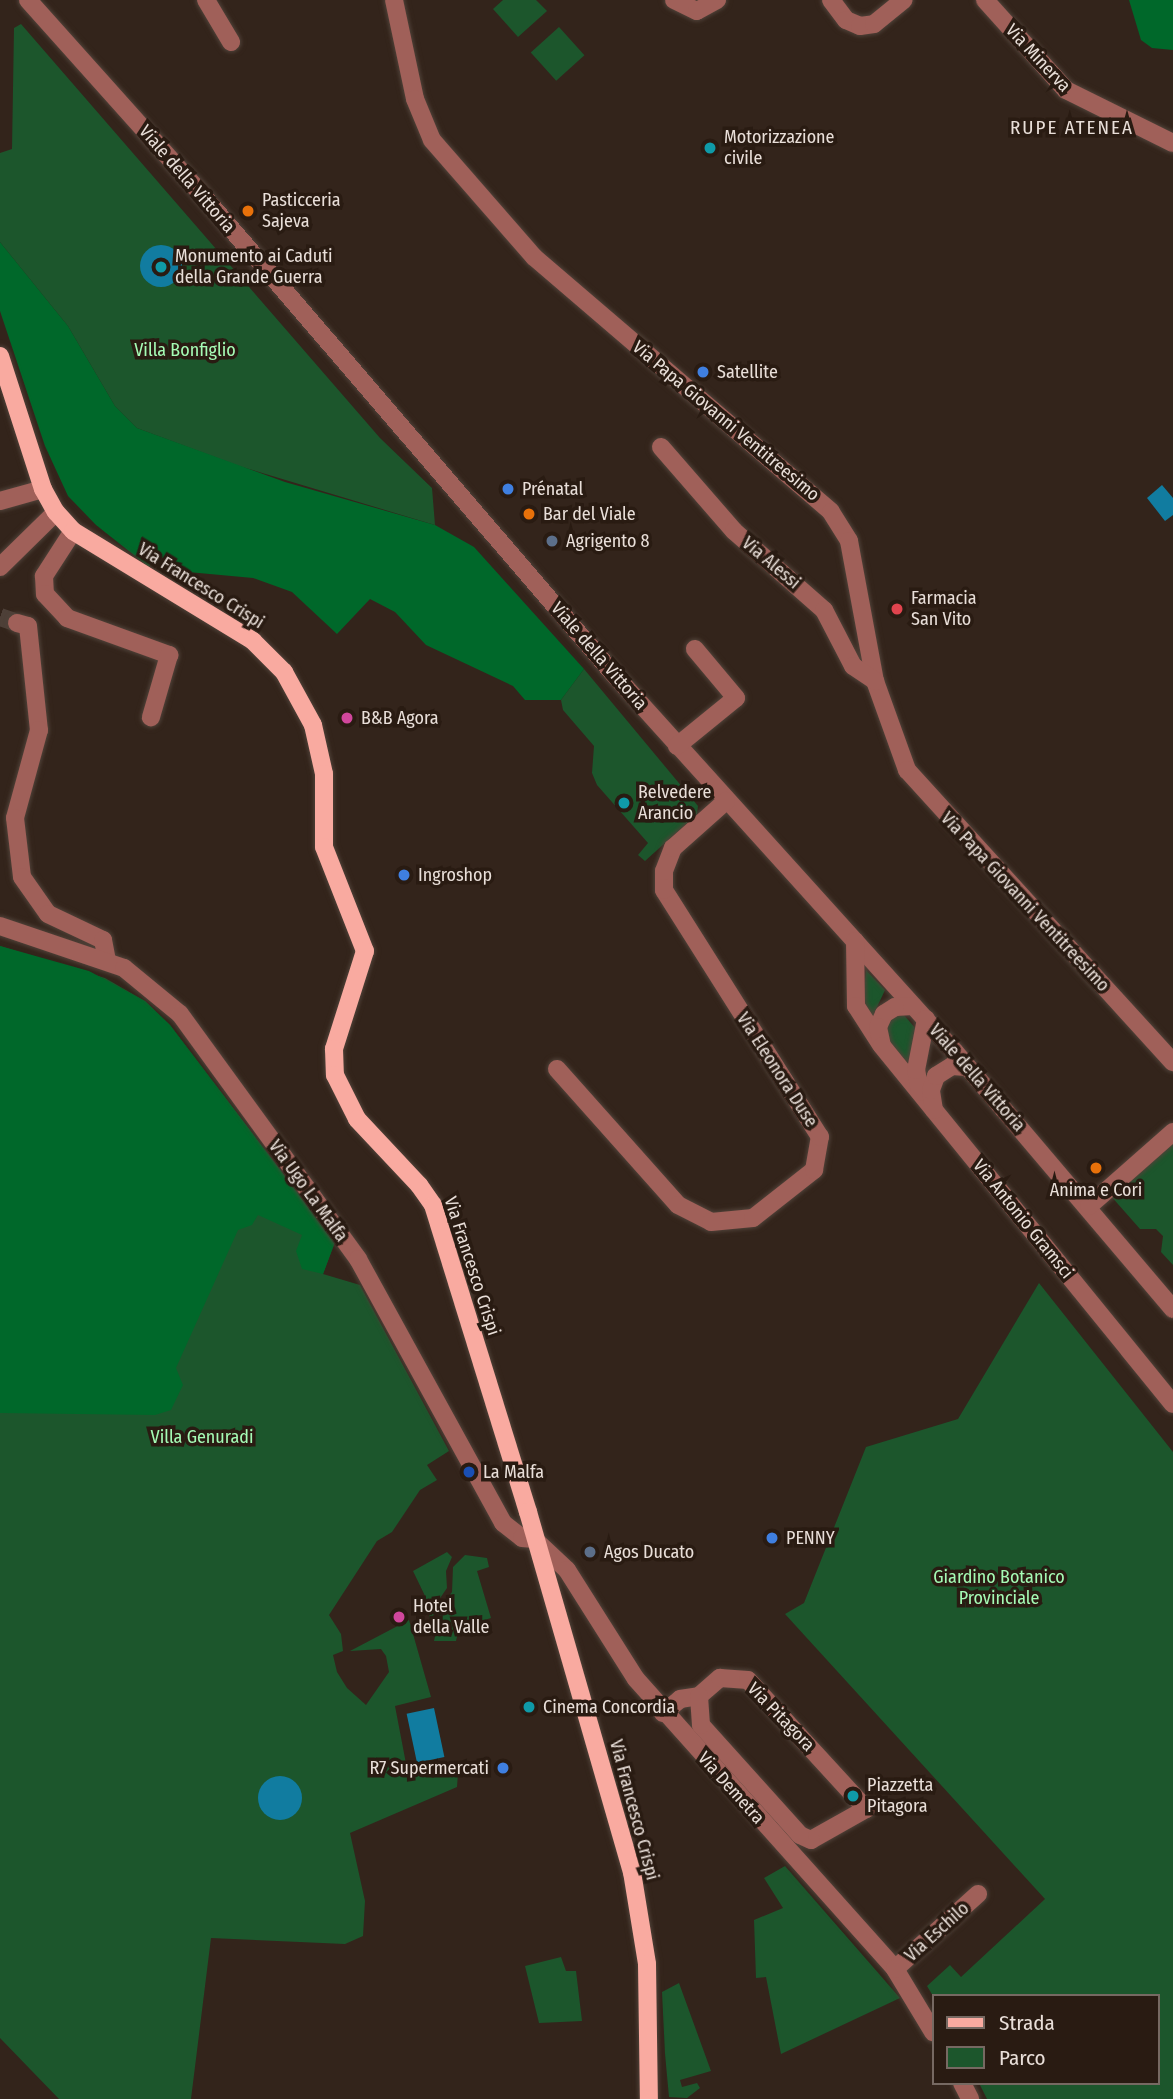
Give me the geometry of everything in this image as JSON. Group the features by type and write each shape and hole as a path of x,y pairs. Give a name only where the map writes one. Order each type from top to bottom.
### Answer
{"main road":[{"name":"Via Francesco Crispi","path":"0,356 43,489 55,512 73,531 253,641 284,672 307,709 323,766 324,846 365,951 334,1049 339,1090 357,1119 419,1185 433,1205 632,1871 647,1964 649,2099"}],"street":[{"path":"206,0 231,42"},
{"name":"Via Papa Giovanni Ventitreesimo","path":"394,0 425,126 478,196 534,257 831,512 853,556 874,681 895,747 922,791 1173,1062"},
{"path":"674,0 684,8 697,10 717,0"},
{"path":"831,0 846,20 860,26 874,24 904,0"},
{"name":"Via Minerva","path":"985,0 1066,90 1173,143"},
{"name":"Viale della Vittoria","path":"38,4 677,746 920,1013 1089,1206 1173,1308"},
{"name":"Via Alessi","path":"661,447 734,531 824,610 853,666 874,681"},
{"path":"0,501 43,489"},
{"path":"0,567 55,512"},
{"path":"73,531 44,576 45,594 67,618 169,655 151,717"},
{"path":"17,623 28,626 39,730 15,818 19,867 38,905 59,922 103,940 107,960"},
{"path":"677,746 736,698 695,649"},
{"name":"Via Eleonora Duse","path":"557,1069 678,1205 711,1222 752,1218 814,1170 820,1137 664,891 664,871 673,848 726,801"},
{"name":"Via Ugo La Malfa","path":"0,926 107,960 149,984 180,1014 358,1259 503,1523 522,1538 534,1539"},
{"name":"Via Antonio Gramsci","path":"855,941 856,1006 882,1046 1173,1404"},
{"path":"882,1046 878,1027 884,1014 894,1007 920,1013 916,1070 921,1094"},
{"path":"934,1110 931,1090 936,1076 952,1066 966,1067"},
{"path":"1089,1206 1173,1132"},
{"name":"Via Demetra","path":"534,1539 581,1586 636,1679 663,1713 895,1969 932,2030"},
{"name":"Via Pitagora","path":"663,1713 680,1699 699,1696 720,1678 748,1680 866,1809 811,1840 800,1835 701,1725 699,1696"},
{"name":"Via Eschilo","path":"895,1969 978,1894"}],"green space":[{"path":"503,0 536,0 547,11 518,37 493,9"},
{"path":"1129,0 1173,0 1173,50 1152,48 1141,40"},
{"name":"Villa Bonfiglio","path":"21,24 380,438 432,488 435,525 239,466 137,428 115,406 68,326 0,242 0,153 12,149 14,28"},
{"path":"559,27 584,55 556,81 531,52"},
{"path":"0,242 68,326 115,406 137,428 285,482 435,525 474,547 584,669 561,700 525,700 513,686 426,645 395,612 370,599 337,634 292,592 253,578 188,572 156,554 149,567 96,525 68,496 45,446 0,311"},
{"path":"584,669 698,806 697,814 645,861 638,855 648,843 597,785 592,773 594,746 563,710 561,700"},
{"name":"Villa Genuradi","path":"0,946 105,978 145,1001 170,1025 335,1242 323,1274 360,1285 449,1451 427,1465 437,1480 420,1490 392,1532 377,1541 329,1615 341,1634 343,1651 333,1655 337,1672 347,1688 366,1705 389,1672 386,1656 381,1649 350,1651 409,1620 431,1697 395,1706 408,1774 452,1764 458,1773 457,1787 350,1833 365,1901 363,1936 345,1944 211,1938 191,2099 59,2099 0,2038"},
{"path":"0,946 89,971 145,1001 170,1025 335,1242 323,1274 302,1269 296,1251 302,1235 258,1215 252,1225 238,1230 176,1368 183,1385 171,1410 155,1415 0,1413"},
{"path":"866,970 885,990 870,1022 862,1009"},
{"path":"895,1015 904,1015 916,1029 910,1072 888,1045 887,1025"},
{"path":"1173,1138 1173,1265 1161,1252 1163,1236 1156,1229 1140,1229 1110,1195"},
{"name":"Giardino Botanico Provinciale","path":"1039,1283 1173,1452 1173,2099 987,2099 980,2085 1159,2085 1159,1994 932,1994 927,1986 950,1965 961,1977 1045,1899 785,1614 804,1603 866,1447 958,1419"},
{"path":"447,1552 452,1557 446,1571 447,1588 434,1607 432,1631 426,1598 413,1571"},
{"path":"465,1555 487,1558 489,1567 477,1571 491,1618 459,1628 456,1641 434,1641 442,1605 452,1592 453,1567"},
{"path":"785,1866 900,1998 781,2054 766,1977 756,1978 754,1920 783,1908 764,1878"},
{"path":"561,1957 566,1971 576,1971 582,2021 539,2023 525,1966"},
{"path":"679,1983 711,2071 680,2080 682,2087 697,2083 700,2088 687,2098 669,2097 665,2054 662,1992"}],"water":[{"path":"161,245 176,251 182,266 176,281 161,287 146,281 140,266 146,251"},
{"path":"1162,485 1173,498 1173,515 1165,521 1147,498"},
{"path":"434,1708 444,1757 417,1763 407,1714"},
{"path":"280,1776 295,1783 302,1798 295,1813 280,1820 265,1813 258,1798 265,1783"}],"tunnel":[{"path":"0,617 17,623"}],"place":[{"name":"Motorizzazione civile","path":"710,148"},
{"name":"Pasticceria Sajeva","path":"248,211"},
{"name":"Monumento ai Caduti della Grande Guerra","path":"161,267"},
{"name":"Satellite","path":"703,372"},
{"name":"Prénatal","path":"508,489"},
{"name":"Bar del Viale","path":"529,514"},
{"name":"Agrigento 8","path":"552,541"},
{"name":"Farmacia San Vito","path":"897,609"},
{"name":"B&B Agora","path":"347,718"},
{"name":"Belvedere Arancio","path":"624,803"},
{"name":"Ingroshop","path":"404,875"},
{"name":"Anima e Cori","path":"1096,1168"},
{"name":"La Malfa","path":"469,1472"},
{"name":"PENNY","path":"772,1538"},
{"name":"Agos Ducato","path":"590,1552"},
{"name":"Hotel della Valle","path":"399,1617"},
{"name":"Cinema Concordia","path":"529,1707"},
{"name":"R7 Supermercati","path":"503,1768"},
{"name":"Piazzetta Pitagora","path":"853,1796"}],"district":[{"name":"RUPE ATENEA","path":"1072,128"}]}
